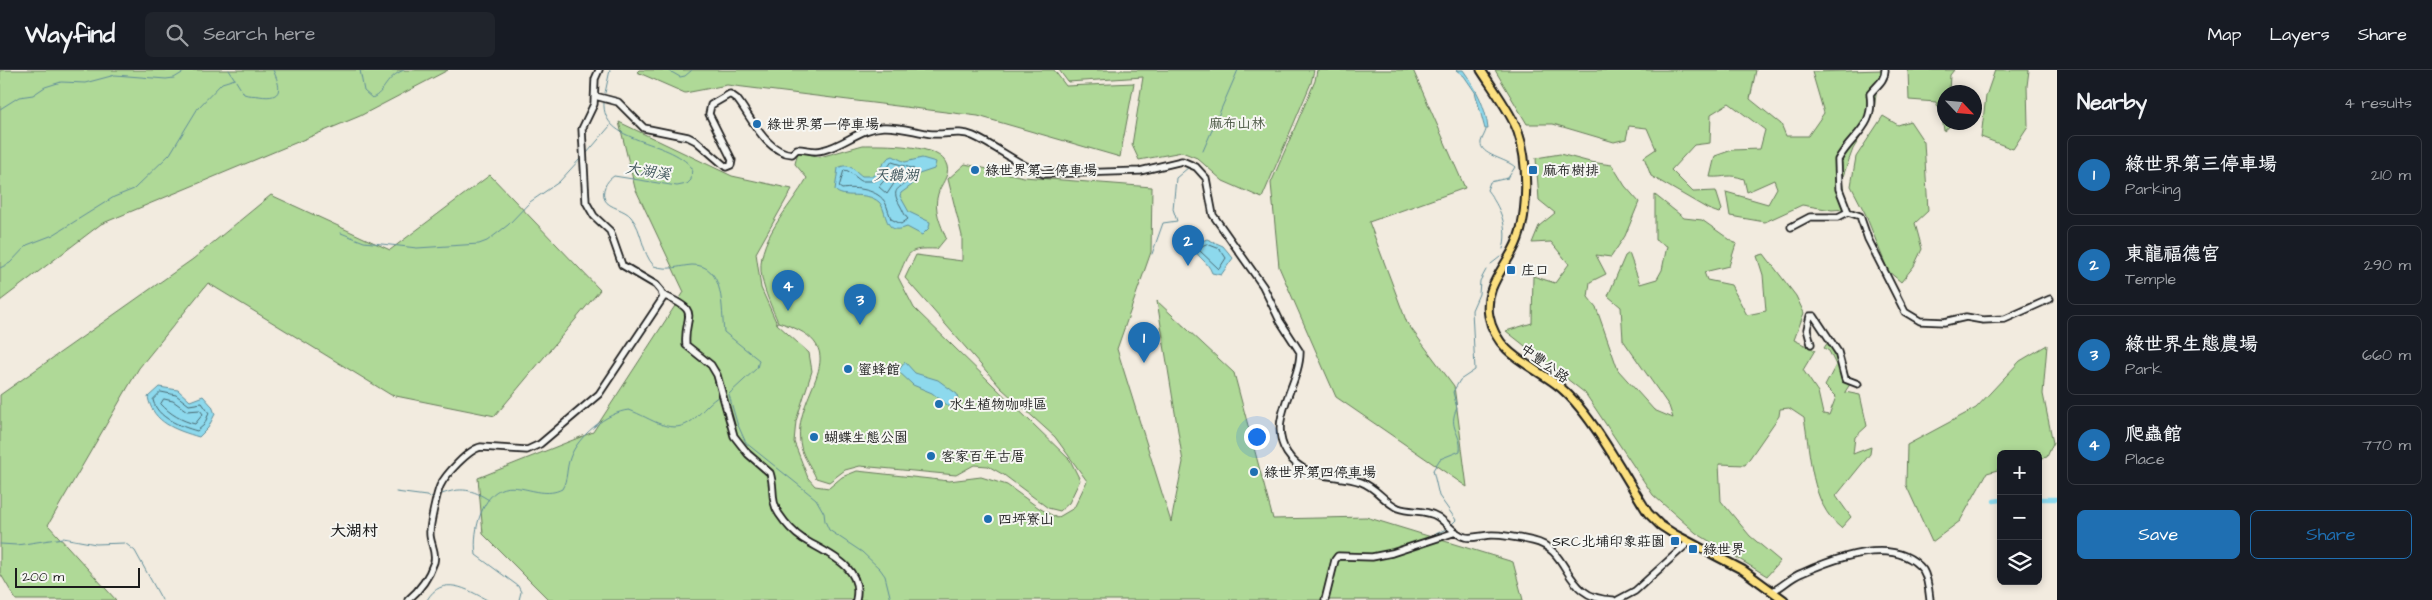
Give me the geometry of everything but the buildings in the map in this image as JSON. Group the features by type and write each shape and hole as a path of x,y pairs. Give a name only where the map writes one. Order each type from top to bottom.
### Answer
{"main road":[{"name":"中豐公路","path":"1481,70 1518,130 1525,168 1523,228 1513,251 1492,288 1489,300 1489,317 1493,329 1508,352 1557,385 1579,408 1648,513 1660,524 1689,542 1743,570 1784,600"}],"street":[{"path":"599,70 596,80 594,104 582,129 586,202 594,216 610,231 622,265 630,272 650,280 663,295 685,307 688,311 690,317 686,345 711,365 717,375 734,436 770,473 772,500 779,514 800,536 826,550 852,573 858,585 856,600"},
{"path":"1848,212 1839,189 1838,160 1872,113 1870,94 1881,83 1885,76 1885,70"},
{"path":"595,96 618,102 644,128 688,137 696,141 726,167 729,167 732,162 731,156 709,114 711,105 726,94 734,95 737,98 768,142 778,151 792,154 797,149 813,152 822,151 835,147 865,129 883,127 941,135 962,132 1044,174 1140,171 1182,160 1196,167 1206,178 1213,215 1263,286 1280,321 1300,352 1298,370 1281,416 1280,436 1287,453 1299,467 1306,471 1363,482 1392,505 1400,509 1431,514 1468,538 1492,535 1541,543 1553,550 1575,585 1594,598 1614,600"},
{"path":"1791,227 1810,217 1838,217 1848,212 1860,216 1868,239 1905,312 1920,322 1944,322 1966,317 1983,320 2005,319 2050,299"},
{"path":"408,600 424,582 434,561 430,532 440,486 465,455 480,447 527,450 540,444 604,387 636,336 661,303 663,295"},
{"path":"1812,344 1807,329 1810,316 1814,316 1838,352 1845,379 1858,384"},
{"path":"1325,600 1335,560 1338,556 1372,556 1392,553 1456,532"},
{"path":"1618,600 1635,591 1689,542"},
{"path":"1773,591 1801,573 1838,559 1876,551 1895,552 1909,558 1924,571 1930,600"}],"green space":[{"path":"0,70 448,70 360,116 101,224 0,301"},
{"path":"639,70 1054,70 1066,86 1134,83 1120,157 978,116 727,85 685,93 637,72"},
{"name":"麻布山林","path":"1059,70 1314,70 1311,83 1262,198 1223,181 1197,158 1182,152 1139,160 1132,145 1143,77 1068,82"},
{"path":"1317,70 1413,70 1465,188 1369,222 1407,323 1454,386 1467,487 1336,397 1279,267 1271,183 1315,81"},
{"path":"1495,70 1756,70 1750,99 1781,124 1786,136 1808,136 1824,113 1812,72 1883,70 1878,80 1873,117 1853,149 1842,179 1846,209 1832,210 1802,205 1765,222 1730,216 1726,192 1768,204 1777,188 1774,180 1747,192 1744,179 1730,176 1710,177 1715,156 1732,150 1760,149 1765,130 1729,103 1711,114 1710,143 1694,145 1671,170 1693,192 1716,191 1722,210 1719,213 1708,209 1651,176 1644,157 1656,149 1647,128 1629,126 1626,139 1614,142 1553,124 1527,124"},
{"path":"1908,70 1954,70 1950,75 1949,85 1937,85 1937,104 1936,102 1909,100"},
{"path":"1995,70 2029,70 2027,86 2028,126 2013,149 1981,137 1986,96"},
{"path":"1883,116 1898,125 1910,121 1924,142 1928,211 1915,223 1922,249 1914,266 1901,282 1888,271 1865,213 1851,186 1856,157"},
{"path":"619,122 732,176 792,189 756,253 761,288 777,324 809,353 812,371 796,421 794,442 808,478 815,486 829,488 842,477 857,471 949,481 981,477 1007,485 1039,508 1057,518 1074,508 1087,481 1055,437 1001,388 905,278 916,255 962,261 962,236 948,179 965,164 1024,177 1152,187 1151,252 1117,349 1171,522 1183,462 1157,301 1234,373 1273,519 1366,517 1513,562 1523,600 549,600 483,534 478,478 593,432 684,292 635,188"},
{"path":"863,145 923,149 943,158 948,170 939,191 936,205 938,217 946,238 937,249 920,249 910,253 898,277 914,308 1070,460 1080,480 1069,503 1060,511 1048,508 1004,475 988,466 974,465 956,475 860,466 845,470 829,482 816,478 802,451 800,427 820,359 816,345 803,333 778,322 765,289 761,265 763,251 768,238 807,178 795,164 798,151 820,157"},
{"path":"1560,154 1590,162 1612,165 1625,186 1639,202 1625,236 1611,257 1596,255 1606,274 1590,282 1588,297 1596,307 1618,370 1654,410 1673,418 1669,406 1623,340 1621,307 1608,296 1625,256 1629,253 1640,284 1657,279 1662,270 1667,246 1655,240 1655,195 1684,218 1702,220 1736,244 1729,266 1704,272 1707,280 1731,285 1747,315 1766,311 1763,275 1757,256 1764,254 1796,296 1804,313 1794,340 1815,350 1803,370 1818,392 1823,414 1829,415 1836,397 1825,386 1836,365 1829,351 1824,348 1828,342 1839,356 1850,384 1845,392 1860,395 1867,426 1855,437 1853,454 1871,447 1870,454 1836,496 1851,517 1841,528 1831,518 1818,492 1804,418 1789,408 1780,409 1779,416 1745,465 1719,464 1721,501 1750,536 1780,561 1767,576 1696,533 1653,495 1585,393 1506,331 1532,323 1533,276 1555,283 1569,264 1551,242 1532,243 1539,226 1555,213 1539,200 1536,158"},
{"path":"490,175 600,290 495,416 391,395 208,283 139,368 48,525 116,600 16,600 0,573 0,395 193,259 271,195 390,250"},
{"path":"2047,345 2043,394 2053,443 2047,457 2042,458 2042,450 1997,450 1997,470 1987,473 1960,521 1932,542 1906,485 1907,445 1976,408 2020,361"}],"water":[{"path":"1456,70 1463,70 1476,91 1483,105 1488,129 1485,129 1475,92 1464,76"},
{"name":"天鵝湖","path":"893,156 905,162 922,158 936,162 934,169 916,175 912,185 901,193 900,196 909,212 930,222 929,228 922,235 907,227 894,229 890,226 882,206 873,198 843,194 835,190 838,168 848,166 862,176 873,176 888,158"},
{"path":"1207,239 1223,246 1233,258 1221,275 1212,273 1192,245"},
{"path":"905,362 915,373 938,380 957,394 958,400 951,408 932,393 913,385 898,371"},
{"path":"159,387 178,390 190,401 203,396 212,406 215,414 208,428 199,437 174,428 160,419 155,413 148,397"}],"waterway":[{"path":"0,109 19,97 33,95 45,87 61,82 85,83 115,75 166,79 174,78 187,70"},
{"path":"229,70 244,94 267,97 277,94 279,87 273,70"},
{"path":"360,70 364,91 372,98 393,77 404,70"},
{"name":"大湖溪","path":"605,93 610,70"},
{"name":"大湖溪","path":"668,70 680,77 685,76 692,70"},
{"path":"1203,151 1238,70"},
{"path":"0,268 10,263 27,245 53,235 114,197 134,189 170,154 198,108 222,83 235,79"},
{"name":"大湖溪","path":"604,102 606,116 613,126 624,134 668,151 681,158 692,168 691,180 687,184 677,186 614,176 605,186 604,197 607,203 631,217 654,266 673,268 692,265 703,267 711,272 720,290 724,332 759,360 757,368 729,394"},
{"path":"587,153 610,126"},
{"path":"1486,130 1481,142 1484,150 1515,167 1508,178 1490,182 1487,190 1496,203 1504,225 1505,241 1503,249"},
{"path":"341,233 364,242 417,248 479,244 487,241 508,225 530,202 559,182 580,159"},
{"path":"1152,254 1163,223 1177,221 1173,209 1176,178 1189,167"},
{"path":"1491,264 1500,257"},
{"path":"1452,524 1456,520 1439,496 1433,470 1440,459 1460,451 1459,440 1454,426 1454,415 1457,408 1453,392 1460,380 1475,370 1472,310 1479,294 1480,281 1486,270"},
{"path":"519,600 521,592 518,586 476,555 475,539 478,523 489,498 499,490 508,487 540,492 562,489 569,462 579,442 594,427 611,415 629,410 662,425 678,427 694,419 721,395"},
{"path":"729,395 737,423 746,443 816,499 824,513 829,530 862,552 880,569 885,576 891,600"},
{"path":"442,494 455,490 466,490 477,493 489,500"},
{"path":"396,492 434,497"},
{"path":"2042,499 2057,499"},
{"path":"1436,534 1446,529"},
{"path":"0,544 17,545 63,538 96,544 125,543 135,551 162,600"},
{"path":"427,600 440,587 447,586 463,588 487,600"}],"place":[{"name":"綠世界第一停車場","path":"757,124"},
{"name":"綠世界第二停車場","path":"975,170"},
{"name":"麻布樹排","path":"1533,170"},
{"name":"東龍福德宮","path":"1188,266"},
{"name":"庄口","path":"1511,270"},
{"name":"爬蟲館","path":"788,311"},
{"name":"綠世界生態農場","path":"860,325"},
{"name":"綠世界第三停車場","path":"1144,363"},
{"name":"蜜蜂館","path":"848,369"},
{"name":"水生植物咖啡區","path":"939,404"},
{"name":"蝴蝶生態公園","path":"814,437"},
{"name":"客家百年古厝","path":"931,456"},
{"name":"綠世界第四停車場","path":"1254,472"},
{"name":"四坪寮山","path":"988,519"},
{"name":"SRC北埔印象莊園","path":"1675,541"},
{"name":"綠世界","path":"1693,549"}],"district":[{"name":"大湖村","path":"354,530"}]}
